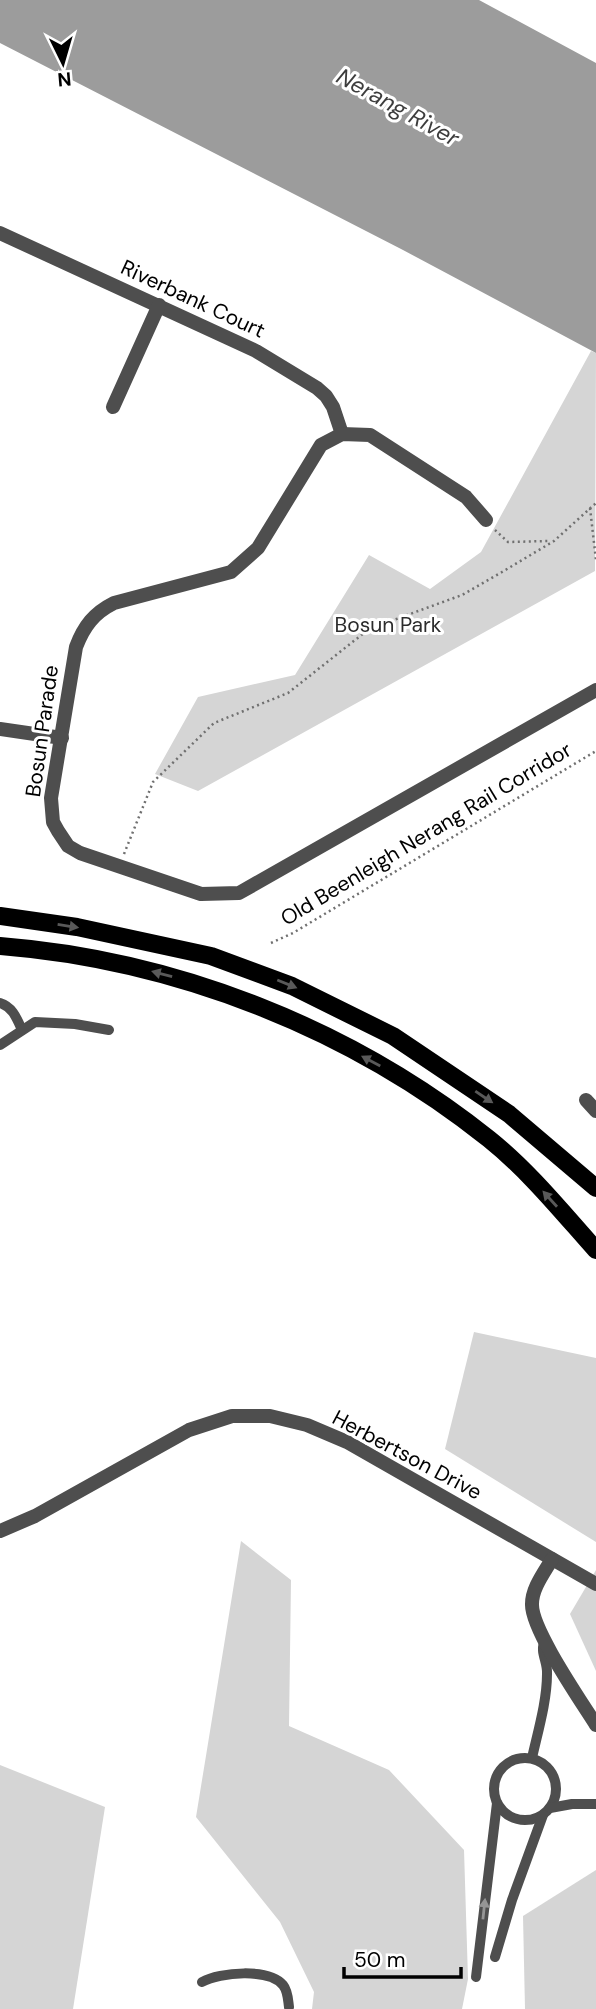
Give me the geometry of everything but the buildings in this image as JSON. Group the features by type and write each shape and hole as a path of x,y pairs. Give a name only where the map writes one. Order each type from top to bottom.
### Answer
{"main road":[{"path":"0,916 77,927 211,956 292,986 393,1036 509,1114 596,1188"},
{"path":"0,946 47,950 134,966 193,982 311,1029 399,1075 489,1139 534,1181 596,1250"}],"street":[{"name":"Riverbank Court","path":"0,233 256,351 326,396 333,407 342,434"},
{"path":"113,407 159,305"},
{"path":"342,434 370,435 466,497 486,520"},
{"name":"Bosun Parade","path":"342,434 321,445 258,548 231,572 114,603 93,616 85,626 76,647 51,798 53,821 68,846 118,867 201,894 239,893 596,690"},
{"path":"0,729 62,738"},
{"path":"586,1100 596,1111"},
{"name":"Herbertson Drive","path":"0,1531 46,1510 189,1430 232,1416 270,1416 307,1425 347,1442 596,1584"},
{"path":"552,1559 533,1594 533,1616 596,1725"}],"lane":[{"path":"0,1003 15,1015 22,1030"},
{"path":"0,1045 35,1022 41,1021 109,1030"},
{"path":"532,1758 546,1690 548,1671 542,1647 546,1641"},
{"path":"476,1977 497,1803 494,1786 500,1769 514,1759 532,1758 544,1764 555,1778 556,1796 546,1811 512,1900 495,1957"},
{"path":"497,1803 506,1813 518,1819 531,1819 546,1811 572,1804 596,1804"},
{"path":"202,1982 212,1976 244,1973 274,1979 282,1984 287,1993 289,2007"}],"path":[{"path":"118,867 153,782 214,723 288,693 369,629 462,594 554,541 596,503"},
{"path":"590,508 596,560"},
{"path":"486,520 508,542 554,541"},
{"name":"Old Beenleigh Nerang Rail Corridor","path":"271,943 293,933 596,751"}],"green space":[{"name":"Bosun Park","path":"591,351 596,353 595,571 198,791 155,774 198,697 295,675 369,555 430,589 481,552"},
{"path":"474,1332 596,1358 596,1542 445,1449"},
{"path":"241,1541 291,1580 289,1726 389,1770 464,1850 468,1979 462,2009 312,2009 314,1992 280,1922 196,1817"},
{"path":"596,1570 596,1671 570,1614"},
{"path":"0,1765 105,1807 73,2009 0,2009"},
{"path":"596,1870 596,2009 525,2009 523,1916"}],"water":[{"name":"Nerang River","path":"0,0 479,0 596,63 596,353 403,250 0,43"}]}
